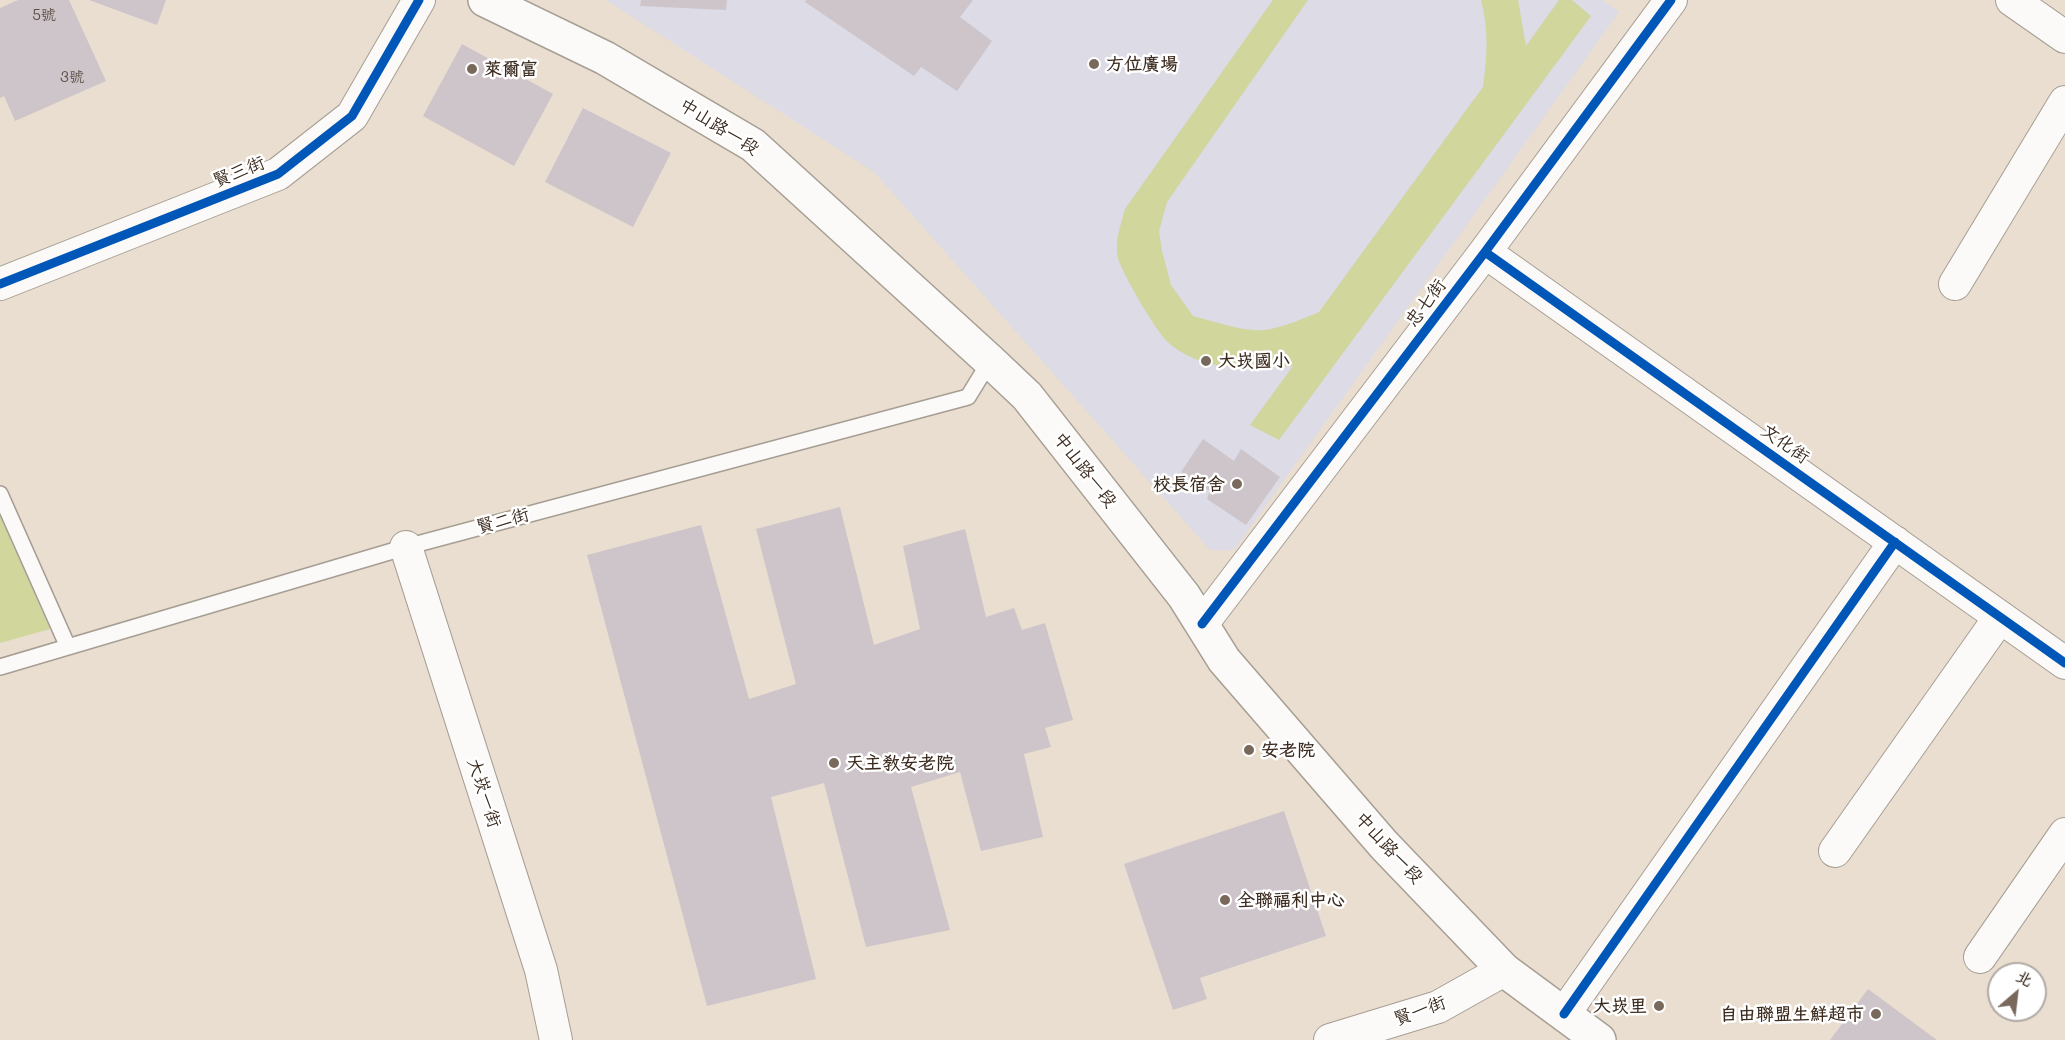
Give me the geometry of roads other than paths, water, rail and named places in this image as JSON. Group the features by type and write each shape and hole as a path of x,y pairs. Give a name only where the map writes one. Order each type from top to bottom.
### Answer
{"main road":[{"name":"中山路一段","path":"485,0 605,58 753,145 990,360 1027,396 1184,596 1224,660 1376,836 1504,970 1599,1040"}],"street":[{"name":"賢三街","path":"0,284 278,174 352,116 419,0"},
{"name":"忠七街","path":"1202,624 1485,252 1671,0"},
{"path":"2012,0 2065,37"},
{"path":"1955,284 2065,102"},
{"name":"文化街","path":"1485,252 2065,663"},
{"path":"1564,1014 1895,542"},
{"name":"大崁一街","path":"406,547 541,970 556,1040"},
{"path":"1835,851 2000,617"},
{"path":"1980,957 2065,834"},
{"name":"賢一街","path":"1330,1040 1438,1007 1504,970"}],"lane":[{"name":"賢二街","path":"0,667 406,547 968,397 990,360"},
{"path":"0,494 68,647"}],"place":[{"name":"方位廣場","path":"1094,64"},
{"name":"萊爾富","path":"472,69"},
{"name":"大崁國小","path":"1206,361"},
{"name":"校長宿舍","path":"1237,484"},
{"name":"安老院","path":"1249,750"},
{"name":"天主教安老院","path":"834,763"},
{"name":"全聯福利中心","path":"1225,900"},
{"name":"大崁里","path":"1659,1006"},
{"name":"自由聯盟生鮮超市","path":"1876,1014"}]}
